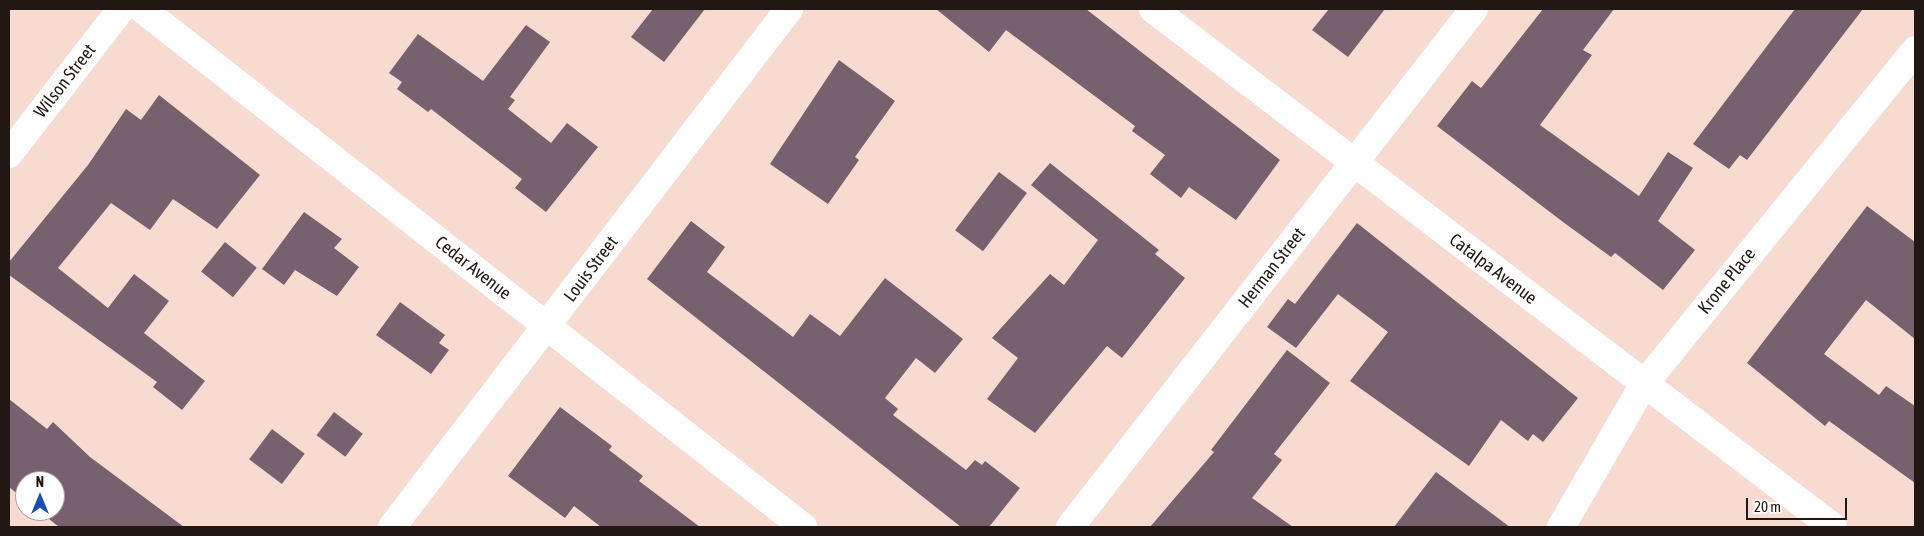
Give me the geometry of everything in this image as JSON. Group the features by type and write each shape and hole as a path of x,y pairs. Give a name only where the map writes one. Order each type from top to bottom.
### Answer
{"street":[{"name":"Wilson Street","path":"9,154 122,9"},
{"name":"Cedar Avenue","path":"142,9 803,527"},
{"name":"Louis Street","path":"392,527 789,9"},
{"name":"Catalpa Avenue","path":"1153,9 1353,164 1834,527"},
{"name":"Herman Street","path":"1070,527 1474,9"},
{"name":"Krone Place","path":"1561,527 1644,384 1915,50"}],"building":[{"path":"653,9 705,9 664,62 631,37"},
{"path":"936,9 1086,9 1280,160 1236,220 1189,187 1181,198 1150,174 1165,155 1132,131 1135,126 1006,30 989,52"},
{"path":"1329,9 1385,9 1348,57 1312,30"},
{"path":"1543,9 1614,9 1583,50 1592,55 1540,125 1639,196 1668,152 1693,168 1658,221 1695,250 1663,290 1615,253 1611,257 1437,126 1472,81 1481,88"},
{"path":"1795,9 1863,9 1747,160 1740,155 1729,169 1693,144"},
{"path":"526,25 550,42 510,97 515,100 508,109 551,143 567,123 598,147 546,212 515,188 522,179 431,109 428,112 397,89 402,82 389,73 418,34 483,81"},
{"path":"839,60 895,101 855,157 859,160 828,204 770,164"},
{"path":"159,95 260,175 217,229 173,199 150,230 111,203 58,268 108,308 134,274 169,301 144,333 205,381 182,410 153,387 157,382 9,275 9,262 88,165 126,109 141,120"},
{"path":"1050,163 1159,250 1155,254 1185,278 1122,358 1107,346 1035,433 987,399 1018,358 992,338 1050,274 1064,285 1098,240 1031,185"},
{"path":"999,172 1027,193 983,251 955,230"},
{"path":"1867,206 1915,242 1915,339 1866,300 1824,354 1879,395 1886,386 1915,406 1915,483 1829,421 1825,426 1747,363"},
{"path":"304,212 342,239 334,248 359,267 337,296 295,270 284,285 262,269"},
{"path":"691,221 725,247 707,272 793,337 810,314 840,336 885,278 963,339 935,373 916,358 885,398 898,409 893,415 966,470 975,460 982,465 985,461 1020,488 989,527 961,527 647,279"},
{"path":"1357,223 1578,398 1543,442 1533,434 1528,441 1501,420 1469,466 1350,381 1388,332 1338,294 1296,348 1267,327 1288,299 1295,304"},
{"path":"225,242 257,268 233,297 201,272"},
{"path":"400,302 445,335 439,343 449,350 431,374 376,335"},
{"path":"1287,350 1330,383 1274,454 1282,460 1252,498 1293,527 1150,527 1214,452 1211,450"},
{"path":"9,399 47,429 53,422 90,457 184,527 59,527 52,521 65,521 65,471 15,471 15,492 9,487"},
{"path":"560,407 612,446 609,450 643,476 639,481 700,527 601,527 574,506 565,518 508,476"},
{"path":"334,412 363,434 345,457 317,435"},
{"path":"272,429 305,454 282,484 249,459"},
{"path":"1436,472 1510,527 1394,527"}]}
